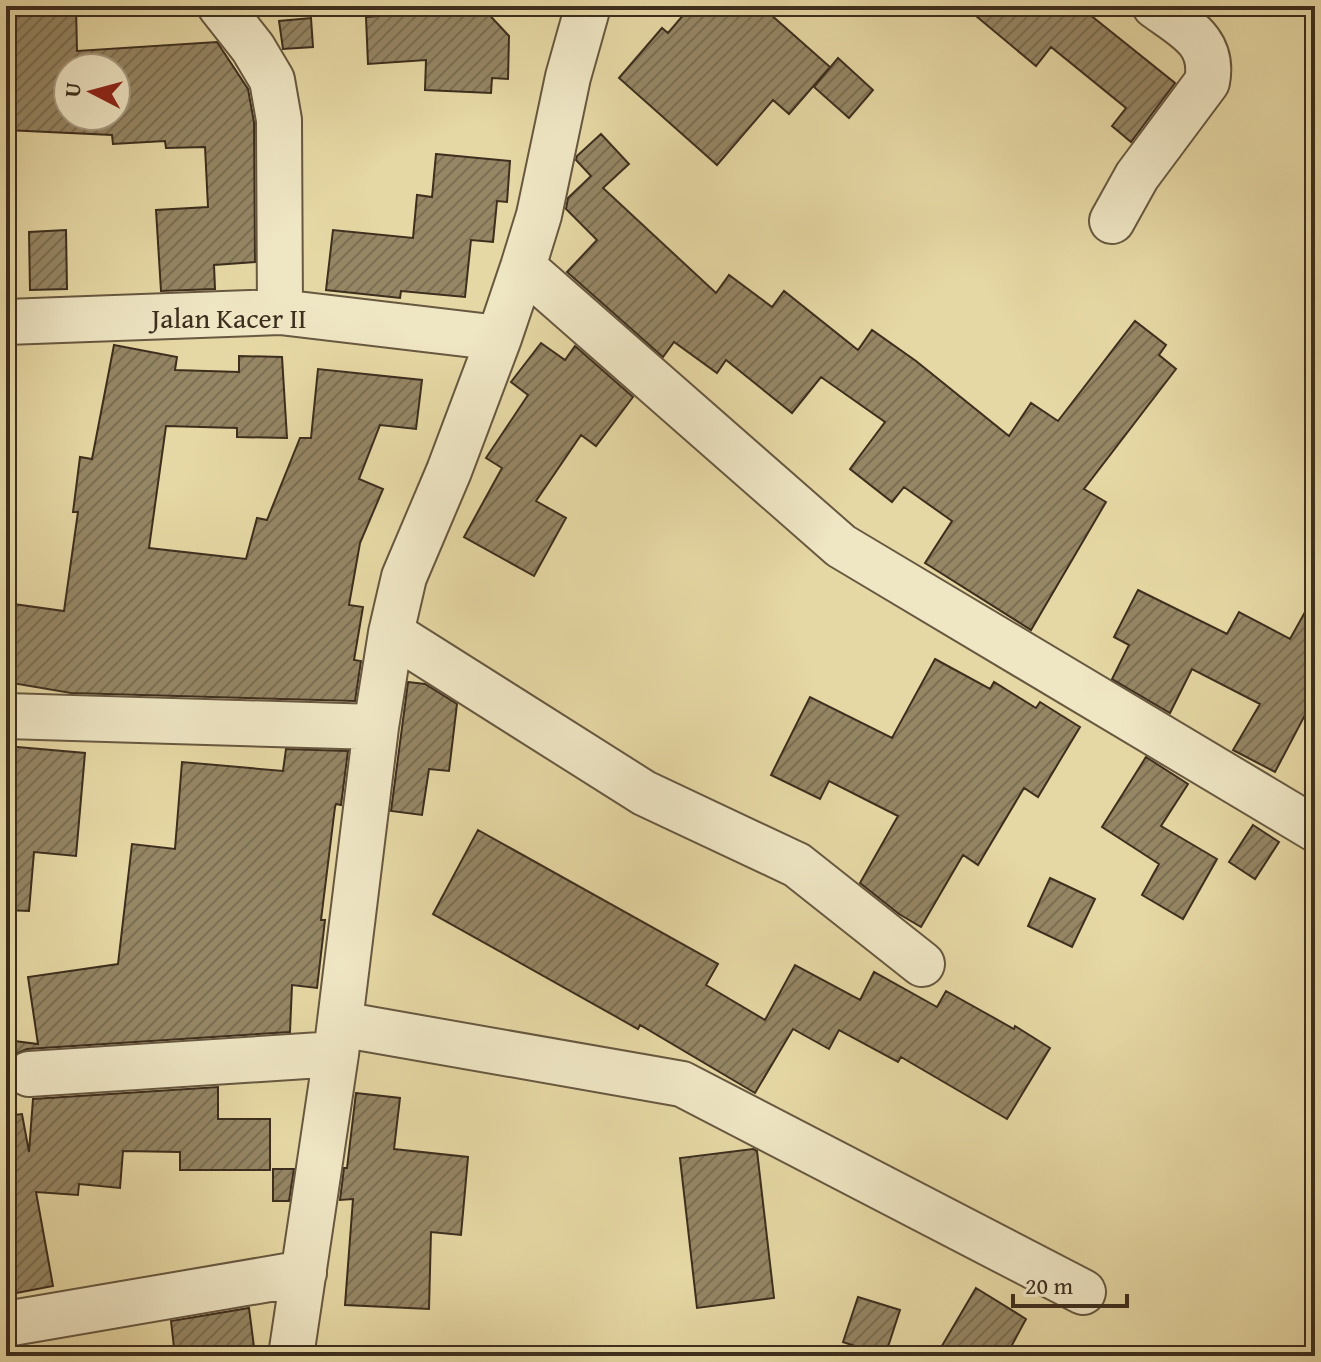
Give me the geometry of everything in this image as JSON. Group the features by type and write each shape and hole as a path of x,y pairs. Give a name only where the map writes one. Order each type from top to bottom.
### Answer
{"street":[{"path":"220,6 253,48 272,80 279,120 280,312"},
{"path":"291,1356 338,1039 376,727 391,633 404,577 449,471 523,267 539,215 568,77 588,6"},
{"path":"1112,221 1137,176 1207,82 1211,65 1206,51 1190,32 1155,6"},
{"path":"523,267 841,546 1315,829"},
{"name":"Jalan Kacer II","path":"6,322 280,312 499,338"},
{"path":"391,633 644,793 797,865 922,964"},
{"path":"6,716 376,727"},
{"path":"29,1074 338,1039 682,1084 1083,1292"},
{"path":"6,1324 304,1273"}],"building":[{"path":"6,6 76,6 77,51 217,42 248,89 254,122 255,262 214,265 215,289 161,291 156,210 208,207 205,147 166,148 165,141 113,144 112,135 6,130"},
{"path":"394,6 481,6 509,36 508,79 492,78 491,93 425,90 426,60 368,64 366,17 393,15"},
{"path":"691,6 761,6 830,67 789,114 773,100 717,165 619,78 662,28 668,33"},
{"path":"964,6 1079,6 1175,83 1131,142 1112,126 1126,108 1051,47 1036,66"},
{"path":"311,18 313,47 283,49 279,21"},
{"path":"838,58 873,90 849,118 814,87"},
{"path":"601,134 629,164 603,188 716,293 729,275 772,307 784,291 858,350 872,330 916,361 1009,436 1031,403 1058,421 1135,321 1166,345 1159,355 1176,369 1084,489 1106,502 1031,630 925,563 952,521 904,487 892,502 850,469 885,422 821,377 792,413 726,360 717,373 674,342 663,357 567,272 597,240 566,209 568,198 591,176 576,160 577,156"},
{"path":"436,154 510,161 507,202 497,201 493,242 471,240 465,297 401,291 400,298 326,290 333,230 413,238 417,195 432,197"},
{"path":"66,230 67,289 30,290 29,232"},
{"path":"541,343 565,360 575,346 633,397 596,446 581,435 536,501 566,518 534,576 464,537 502,468 486,458 528,395 511,382"},
{"path":"114,345 177,357 175,370 239,372 239,356 282,357 287,438 237,437 237,428 166,426 149,548 246,559 257,518 267,520 300,438 311,438 318,369 422,380 416,429 380,425 359,479 383,489 360,543 349,605 363,607 354,660 361,661 355,701 71,693 6,682 6,603 64,611 78,512 73,512 80,457 92,459"},
{"path":"1138,590 1227,634 1239,612 1290,639 1315,594 1315,696 1275,772 1233,750 1260,704 1192,669 1170,713 1112,679 1129,645 1114,637"},
{"path":"935,659 990,689 994,682 1036,708 1040,702 1080,727 1038,797 1024,788 978,865 963,855 921,927 860,883 898,816 829,781 820,799 771,775 810,697 892,738"},
{"path":"408,682 425,684 457,704 449,771 429,769 422,815 391,811"},
{"path":"6,746 85,753 76,856 34,852 29,911 6,910"},
{"path":"286,749 348,751 341,805 336,804 335,807 321,920 325,920 317,988 292,985 290,1032 27,1049 15,1054 6,1065 6,1040 38,1044 28,977 118,964 132,844 175,849 182,762 283,771"},
{"path":"1146,757 1188,784 1161,826 1217,859 1183,919 1142,895 1159,864 1102,827"},
{"path":"1253,825 1279,842 1255,879 1229,862"},
{"path":"478,830 718,964 706,985 765,1020 795,965 860,1000 874,972 937,1007 946,991 1014,1029 1015,1026 1050,1048 1007,1119 901,1057 898,1062 839,1030 829,1049 793,1029 755,1093 640,1025 638,1029 433,914"},
{"path":"1050,878 1095,899 1072,947 1028,926"},
{"path":"218,1087 218,1119 270,1119 270,1170 180,1170 180,1152 123,1151 120,1188 79,1184 78,1195 36,1192 53,1286 6,1295 6,1116 22,1114 29,1152 33,1099"},
{"path":"356,1093 400,1098 394,1149 468,1157 461,1235 431,1232 429,1309 345,1305 353,1199 340,1200"},
{"path":"757,1151 774,1298 697,1308 680,1158"},
{"path":"273,1169 294,1169 289,1201 273,1201"},
{"path":"976,1288 1026,1319 1006,1356 936,1356"},
{"path":"858,1297 900,1310 885,1356 843,1342"},
{"path":"249,1308 254,1347 175,1356 171,1321"}]}
